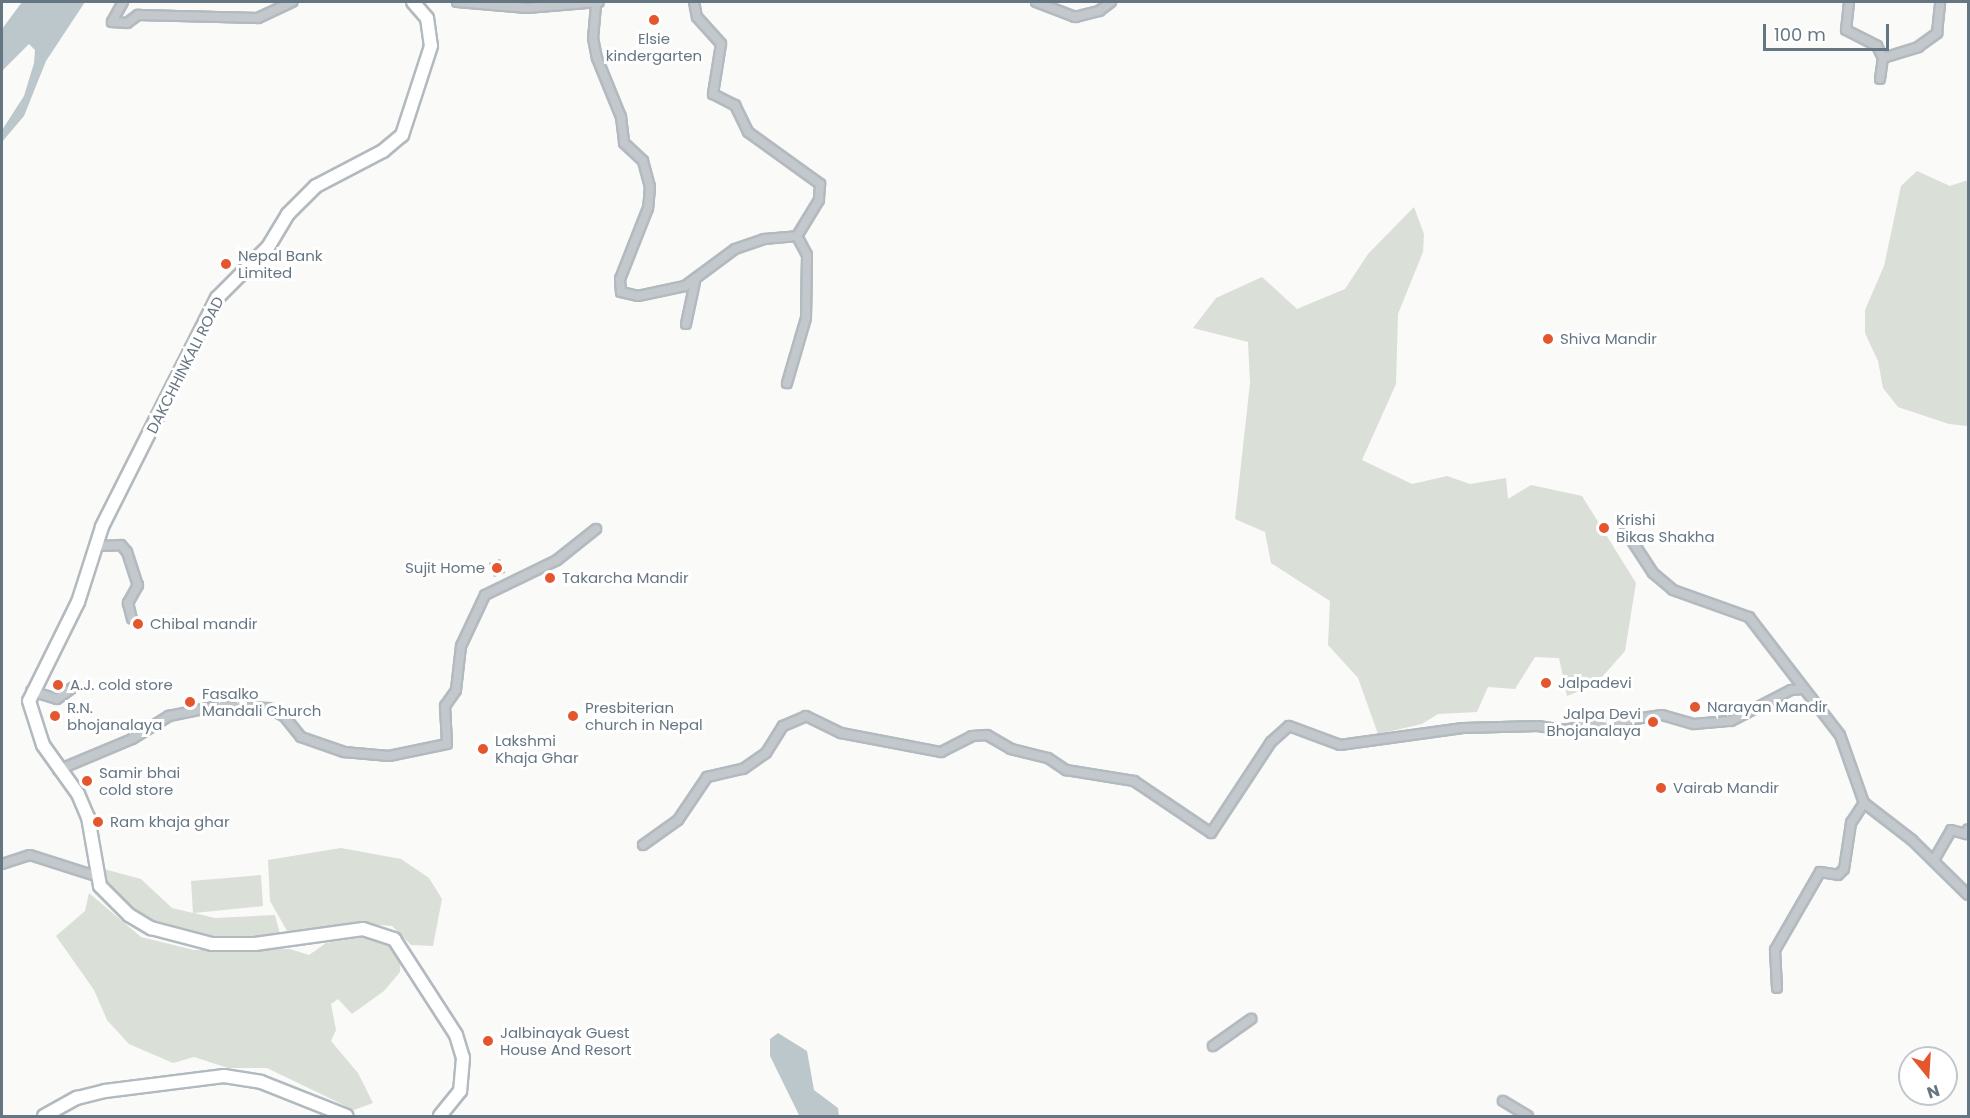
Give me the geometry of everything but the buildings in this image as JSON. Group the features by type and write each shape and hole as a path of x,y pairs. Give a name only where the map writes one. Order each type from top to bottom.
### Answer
{"main road":[{"name":"DAKCHHINKALI ROAD","path":"31,691 78,602 102,527 217,298 268,247 288,214 316,186 382,151 402,135 431,46 427,18 413,2"},
{"path":"31,691 31,719 58,770 78,794 87,817 96,876 111,900 129,915 151,928 212,944 275,942 363,929 394,939 456,1035 463,1058 460,1091 440,1116"},
{"path":"44,1116 77,1098 105,1091 224,1076 261,1082 347,1116"}],"street":[{"path":"123,2 112,22 127,23 138,15 258,18 293,2"},
{"path":"457,2 527,8 598,3 593,38 597,58 621,117 624,143 643,161 650,186 648,208 620,279 621,292 650,295 695,282 735,249 764,239 797,236"},
{"path":"694,2 697,17 721,44 712,94 735,105 748,132 820,184 819,200 797,236"},
{"path":"1036,2 1075,17 1099,11 1111,2"},
{"path":"1849,2 1846,30 1877,46 1883,58 1880,79"},
{"path":"1883,58 1918,47 1937,33 1940,2"},
{"path":"787,383 807,307 807,255 797,236"},
{"path":"686,324 695,282"},
{"path":"58,770 132,740 169,716 218,706 268,708 284,716 301,737 344,752 389,756 447,744 445,706 456,690 461,646 485,594 557,560 596,529"},
{"path":"1625,530 1653,573 1673,590 1749,617 1840,735 1864,803 1934,860 1968,895"},
{"path":"96,546 121,545 127,552 138,585 128,603 132,619"},
{"path":"31,691 57,699 72,688"},
{"path":"643,845 678,820 707,777 743,769 766,753 783,726 806,716 841,733 941,752 972,736 987,735 1011,749 1048,758 1066,770 1134,781 1211,833 1271,742 1289,726 1340,745 1463,728 1539,726 1562,730 1662,715 1694,724 1731,721 1791,690 1803,689"},
{"path":"1777,988 1775,950 1820,872 1838,874 1844,869 1851,823 1864,803"},
{"path":"1934,860 1951,830 1966,834 1968,829"},
{"path":"2,864 30,855 96,876"},
{"path":"1214,1046 1251,1019"},
{"path":"1503,1101 1528,1116"}],"shaded area":[{"path":"22,2 85,2 46,61 24,116 2,142 2,130 24,96 34,63 35,50 29,44 2,71 2,29"},
{"path":"1917,171 1950,186 1968,180 1968,426 1949,424 1898,407 1883,388 1878,361 1865,333 1865,310 1884,266 1901,186"},
{"path":"1414,207 1424,234 1423,252 1398,314 1396,384 1362,460 1412,484 1447,476 1470,484 1506,478 1508,499 1531,485 1582,496 1636,583 1625,651 1595,685 1567,696 1559,658 1535,657 1515,689 1488,687 1477,712 1438,714 1422,724 1378,734 1358,678 1328,645 1330,601 1271,563 1265,532 1235,519 1250,383 1248,342 1193,328 1216,298 1262,277 1297,309 1345,289 1368,254"},
{"path":"341,848 401,859 429,878 442,899 433,946 411,945 392,926 351,923 290,936 270,901 268,860"},
{"path":"104,869 141,879 172,908 193,913 191,881 261,875 263,906 194,913 215,918 275,915 280,934 217,940 134,920 96,872"},
{"path":"89,893 141,937 194,950 290,949 309,955 326,943 365,937 387,941 401,955 400,972 384,991 352,1014 338,999 331,1004 336,1030 331,1041 358,1073 373,1103 354,1110 267,1068 228,1068 194,1057 173,1063 129,1044 107,1020 94,990 56,936 85,911"},
{"path":"778,1033 807,1051 814,1090 838,1108 839,1116 799,1115 770,1056 770,1039"}],"place":[{"name":"Elsie kindergarten","path":"654,20"},
{"name":"Nepal Bank Limited","path":"226,264"},
{"name":"Shiva Mandir","path":"1548,339"},
{"name":"Krishi Bikas Shakha","path":"1604,528"},
{"name":"Sujit Home","path":"497,568"},
{"name":"Takarcha Mandir","path":"550,578"},
{"name":"Chibal mandir","path":"138,624"},
{"name":"Jalpadevi","path":"1546,683"},
{"name":"A.J. cold store","path":"58,685"},
{"name":"Fasalko Mandali Church","path":"190,702"},
{"name":"Narayan Mandir","path":"1695,707"},
{"name":"R.N. bhojanalaya","path":"55,716"},
{"name":"Presbiterian church in Nepal","path":"573,716"},
{"name":"Jalpa Devi Bhojanalaya","path":"1653,722"},
{"name":"Lakshmi Khaja Ghar","path":"483,749"},
{"name":"Samir bhai cold store","path":"87,781"},
{"name":"Vairab Mandir","path":"1661,788"},
{"name":"Ram khaja ghar","path":"98,822"},
{"name":"Jalbinayak Guest House And Resort","path":"488,1041"}]}
